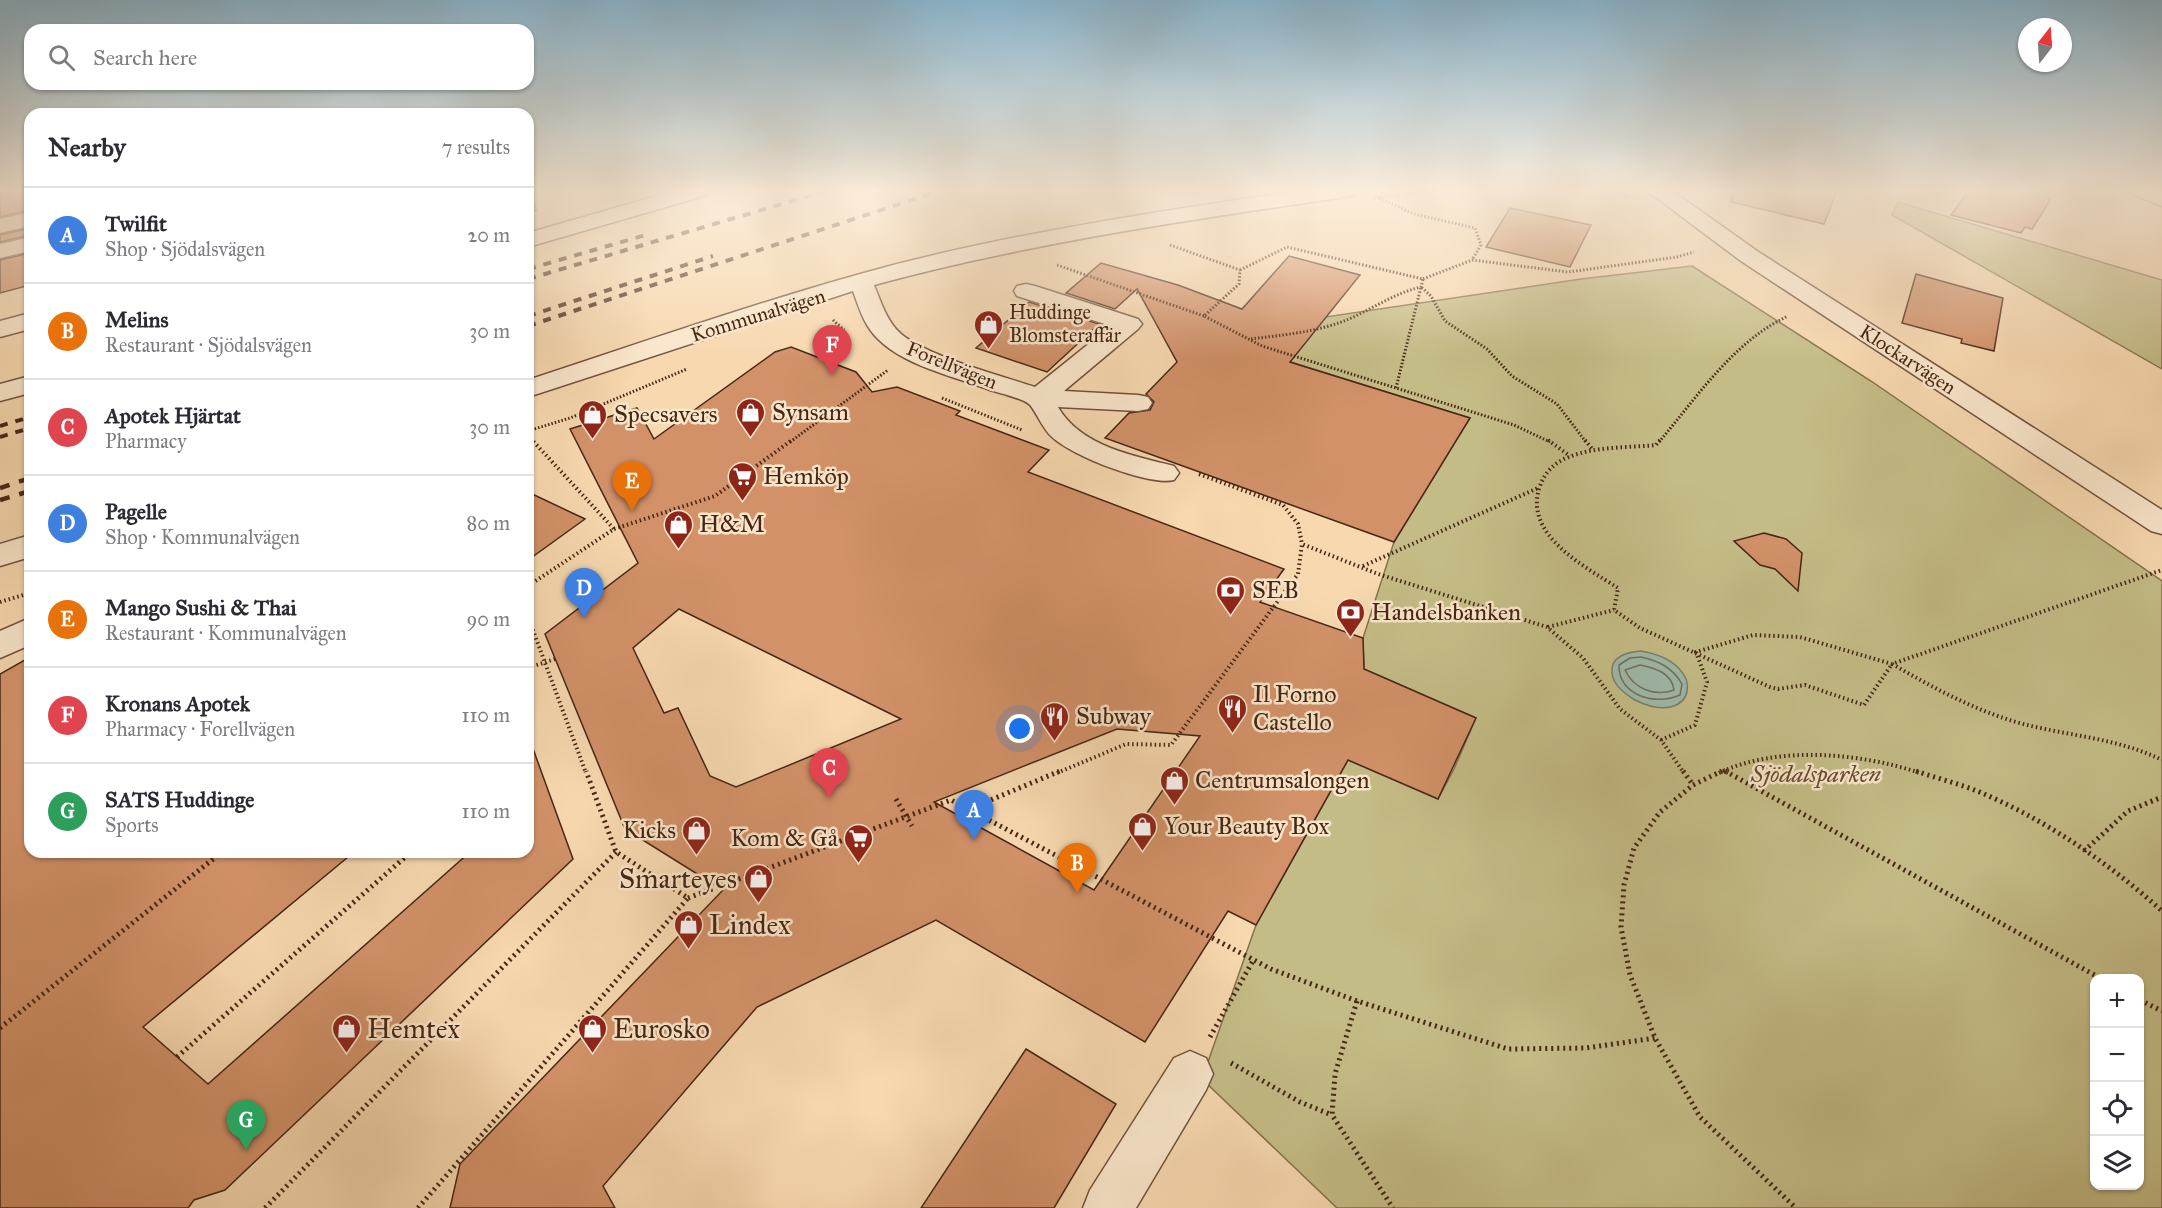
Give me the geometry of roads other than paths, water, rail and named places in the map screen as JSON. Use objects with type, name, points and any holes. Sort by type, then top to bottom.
[{"type":"street","points":[[0,251],[20,246]]},
{"type":"street","name":"Kommunalvägen","points":[[534,387],[861,283],[961,256],[1015,246]]},
{"type":"street","name":"Klockarvägen","points":[[1736,246],[2162,524]]},
{"type":"street","name":"Forellvägen","points":[[861,283],[879,324],[892,339],[916,354],[1040,398],[1138,403]]},
{"type":"street","points":[[1026,291],[1129,324],[1040,398],[1054,423],[1069,436],[1105,457],[1164,473]]},
{"type":"street","points":[[0,317],[24,311]]},
{"type":"street","points":[[0,329],[24,323]]},
{"type":"street","points":[[0,385],[24,378]]},
{"type":"street","points":[[0,393],[24,386]]},
{"type":"street","points":[[0,555],[24,548]]},
{"type":"street","points":[[0,646],[24,633]]},
{"type":"street","points":[[1108,1208],[1197,1061]]},
{"type":"water","points":[[1641,651],[1664,658],[1678,668],[1686,680],[1687,691],[1682,701],[1671,707],[1655,707],[1635,700],[1617,685],[1612,673],[1614,663],[1621,656]]},
{"type":"railway","points":[[534,267],[606,246]]},
{"type":"railway","points":[[534,277],[638,246]]},
{"type":"railway","points":[[534,324],[770,246]]},
{"type":"railway","points":[[534,314],[713,256]]},
{"type":"railway","points":[[0,426],[24,419]]},
{"type":"railway","points":[[0,437],[24,430]]},
{"type":"railway","points":[[0,488],[24,480]]},
{"type":"railway","points":[[0,500],[24,493]]},
{"type":"place","name":"Huddinge Blomsteraffär","points":[[988,350]]},
{"type":"place","name":"Kronans Apotek","points":[[832,375]]},
{"type":"place","name":"Synsam","points":[[751,438]]},
{"type":"place","name":"Specsavers","points":[[593,440]]},
{"type":"place","name":"Hemköp","points":[[742,502]]},
{"type":"place","name":"Mango Sushi & Thai","points":[[632,511]]},
{"type":"place","name":"H&M","points":[[678,550]]},
{"type":"place","name":"SEB","points":[[1231,616]]},
{"type":"place","name":"Pagelle","points":[[584,618]]},
{"type":"place","name":"Handelsbanken","points":[[1350,638]]},
{"type":"place","name":"Il Forno Castello","points":[[1232,734]]},
{"type":"place","name":"Subway","points":[[1055,742]]},
{"type":"place","name":"Apotek Hjärtat","points":[[829,798]]},
{"type":"place","name":"Centrumsalongen","points":[[1174,806]]},
{"type":"place","name":"Twilfit","points":[[974,840]]},
{"type":"place","name":"Your Beauty Box","points":[[1143,852]]},
{"type":"place","name":"Kicks","points":[[697,856]]},
{"type":"place","name":"Kom & Gå","points":[[859,864]]},
{"type":"place","name":"Melins","points":[[1077,893]]},
{"type":"place","name":"Smarteyes","points":[[758,904]]},
{"type":"place","name":"Lindex","points":[[688,950]]},
{"type":"place","name":"Hemtex","points":[[346,1054]]},
{"type":"place","name":"Eurosko","points":[[592,1054]]},
{"type":"place","name":"SATS Huddinge","points":[[246,1150]]},
{"type":"park label","name":"Sjödalsparken","points":[[1816,774]]}]
